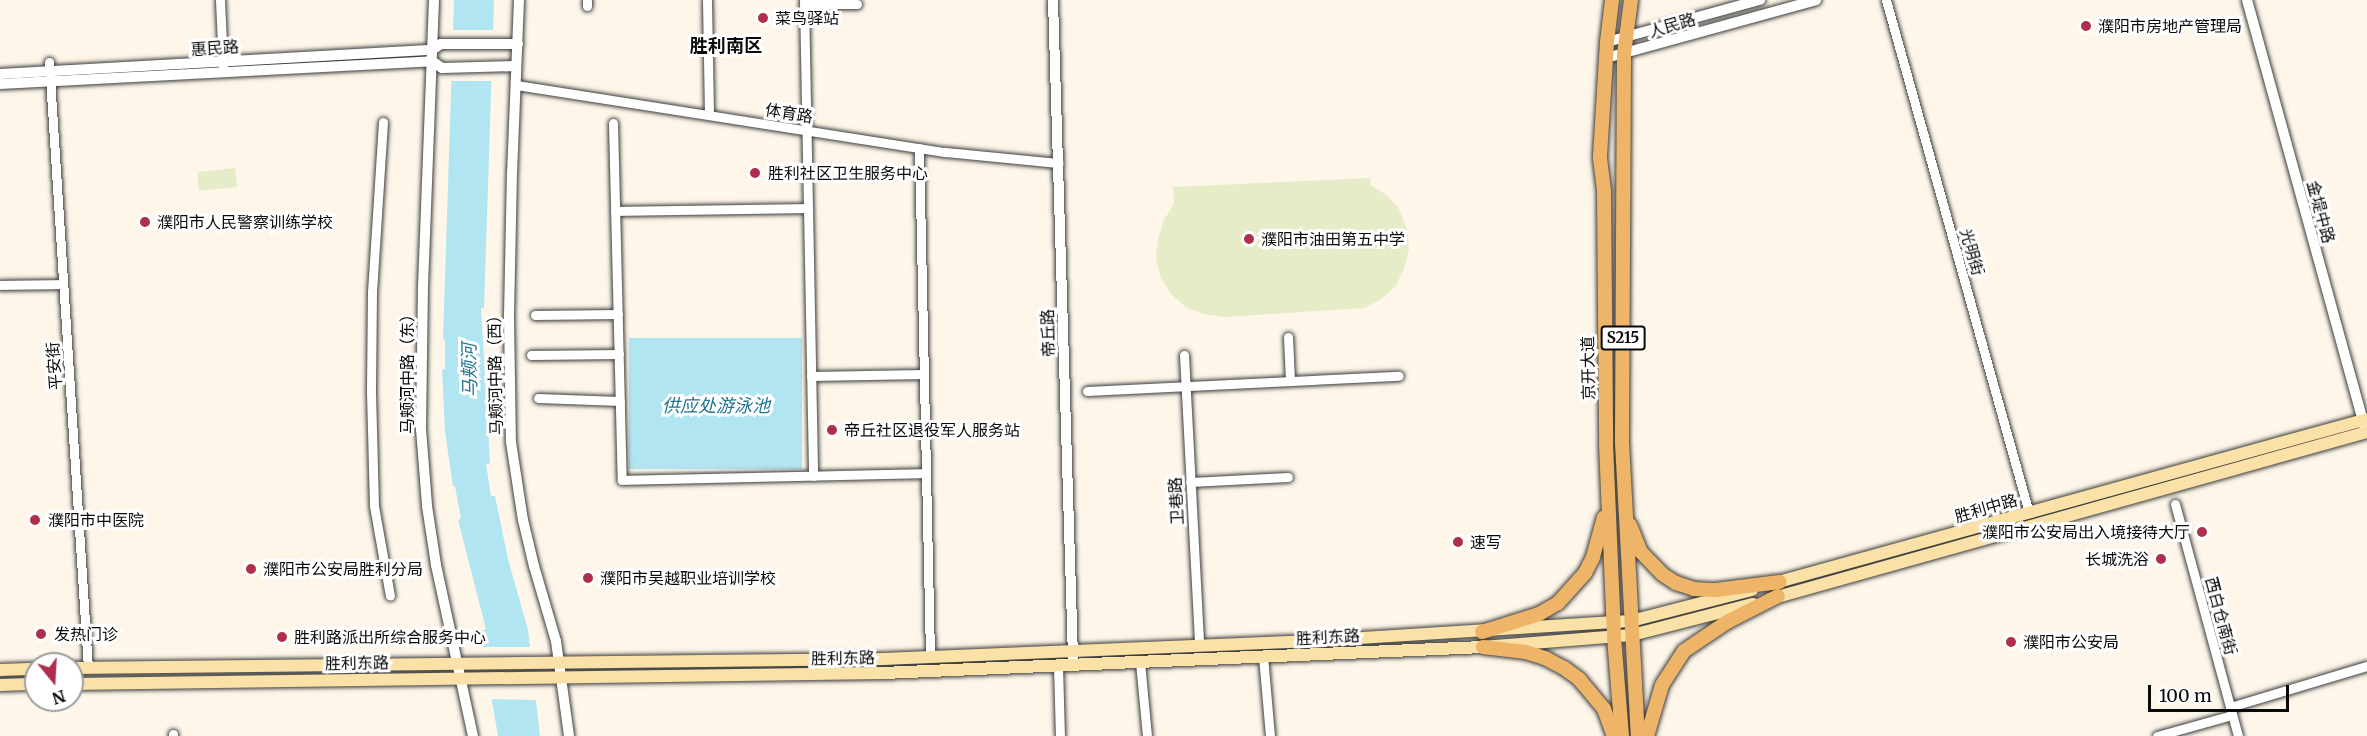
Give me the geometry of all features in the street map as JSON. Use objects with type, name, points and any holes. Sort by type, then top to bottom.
[{"type":"main road","name":"京开大道","points":[[1612,0],[1606,42],[1600,158],[1604,192],[1604,352],[1608,500],[1622,736]]},
{"type":"main road","name":"京开大道","points":[[1631,0],[1624,54],[1622,443],[1638,736]]},
{"type":"main road","name":"胜利中路","points":[[1779,589],[2029,513],[2366,427]]},
{"type":"main road","name":"胜利中路","points":[[1614,630],[1631,628],[1779,589],[2366,427]]},
{"type":"main road","points":[[1482,632],[1539,614],[1558,603],[1572,588],[1593,557],[1608,500]]},
{"type":"main road","points":[[1626,515],[1641,552],[1662,574],[1676,583],[1694,589],[1779,589]]},
{"type":"main road","points":[[1647,736],[1662,685],[1684,651],[1779,589]]},
{"type":"main road","name":"胜利东路","points":[[84,668],[555,664],[930,657],[1482,632],[1614,630]]},
{"type":"main road","name":"胜利东路","points":[[84,684],[874,674],[1483,646],[1614,630]]},
{"type":"main road","points":[[1483,646],[1535,655],[1564,668],[1579,679],[1604,709],[1614,736]]},
{"type":"main road","points":[[0,670],[24,669]]},
{"type":"main road","points":[[0,685],[24,684]]},
{"type":"street","points":[[220,0],[223,68]]},
{"type":"street","name":"马颊河中路（东）","points":[[434,0],[435,52],[423,285],[421,429],[426,496],[436,565],[473,736]]},
{"type":"street","name":"马颊河中路（西）","points":[[519,0],[514,44],[516,85],[509,318],[511,442],[526,532],[556,640],[555,664],[568,736]]},
{"type":"street","points":[[707,0],[709,115]]},
{"type":"street","name":"帝丘路","points":[[1053,0],[1073,665]]},
{"type":"street","name":"人民路","points":[[1606,42],[1760,0]]},
{"type":"street","name":"人民路","points":[[1606,58],[1816,0]]},
{"type":"street","name":"光明街","points":[[1886,0],[2029,513]]},
{"type":"street","name":"金堤中路","points":[[2247,0],[2366,427]]},
{"type":"street","points":[[813,476],[804,2],[857,4]]},
{"type":"street","name":"惠民路","points":[[0,74],[223,68],[514,44]]},
{"type":"street","points":[[435,52],[442,68],[514,66]]},
{"type":"street","name":"惠民路","points":[[0,84],[49,73]]},
{"type":"street","name":"平安街","points":[[49,73],[88,668]]},
{"type":"street","name":"体育路","points":[[516,85],[919,148],[1058,163]]},
{"type":"street","points":[[383,122],[372,292],[371,392],[374,506],[390,596]]},
{"type":"street","points":[[613,123],[622,480],[926,473]]},
{"type":"street","points":[[919,148],[930,657]]},
{"type":"street","points":[[615,211],[807,208]]},
{"type":"street","points":[[0,285],[63,284]]},
{"type":"street","points":[[535,315],[618,314]]},
{"type":"street","points":[[1288,337],[1290,381]]},
{"type":"street","points":[[531,355],[619,354]]},
{"type":"street","name":"卫巷路","points":[[1184,355],[1199,645]]},
{"type":"street","points":[[811,376],[924,374]]},
{"type":"street","points":[[1087,391],[1400,376]]},
{"type":"street","points":[[538,398],[620,401]]},
{"type":"street","points":[[1190,482],[1288,477]]},
{"type":"street","name":"西白仓南街","points":[[2175,504],[2238,736]]},
{"type":"street","points":[[1263,656],[1270,736]]},
{"type":"street","points":[[1140,662],[1147,736]]},
{"type":"street","points":[[1058,666],[1060,736]]},
{"type":"street","points":[[2157,736],[2367,666]]},
{"type":"green space","points":[[235,168],[237,187],[199,191],[197,172]]},
{"type":"green space","points":[[1370,178],[1371,186],[1386,194],[1399,209],[1407,229],[1409,249],[1404,269],[1395,287],[1380,300],[1364,308],[1224,317],[1203,314],[1186,307],[1171,294],[1161,278],[1156,259],[1158,239],[1164,220],[1174,204],[1173,187]]},
{"type":"water","name":"马颊河","points":[[454,0],[494,0],[484,308],[481,308],[490,463],[486,464],[491,496],[495,496],[508,559],[528,630],[540,736],[498,736],[480,631],[486,629],[458,520],[461,519],[455,486],[453,486],[445,432],[442,370],[445,369],[445,340],[443,339]]},
{"type":"water","name":"供应处游泳池","points":[[629,338],[802,338],[802,469],[629,469]]},
{"type":"pier","points":[[450,30],[496,30],[496,81],[450,81]]},
{"type":"pier","points":[[480,647],[532,647],[538,700],[489,699]]},
{"type":"place","name":"菜鸟驿站","points":[[763,18]]},
{"type":"place","name":"濮阳市房地产管理局","points":[[2086,26]]},
{"type":"place","name":"胜利社区卫生服务中心","points":[[755,173]]},
{"type":"place","name":"濮阳市人民警察训练学校","points":[[145,222]]},
{"type":"place","name":"濮阳市油田第五中学","points":[[1249,239]]},
{"type":"place","name":"帝丘社区退役军人服务站","points":[[832,430]]},
{"type":"place","name":"濮阳市中医院","points":[[35,520]]},
{"type":"place","name":"濮阳市公安局出入境接待大厅","points":[[2202,532]]},
{"type":"place","name":"速写","points":[[1458,542]]},
{"type":"place","name":"长城洗浴","points":[[2161,559]]},
{"type":"place","name":"濮阳市公安局胜利分局","points":[[251,569]]},
{"type":"place","name":"濮阳市吴越职业培训学校","points":[[588,578]]},
{"type":"place","name":"发热门诊","points":[[41,634]]},
{"type":"place","name":"胜利路派出所综合服务中心","points":[[282,637]]},
{"type":"place","name":"濮阳市公安局","points":[[2011,642]]},
{"type":"district","name":"胜利南区","points":[[726,46]]}]
